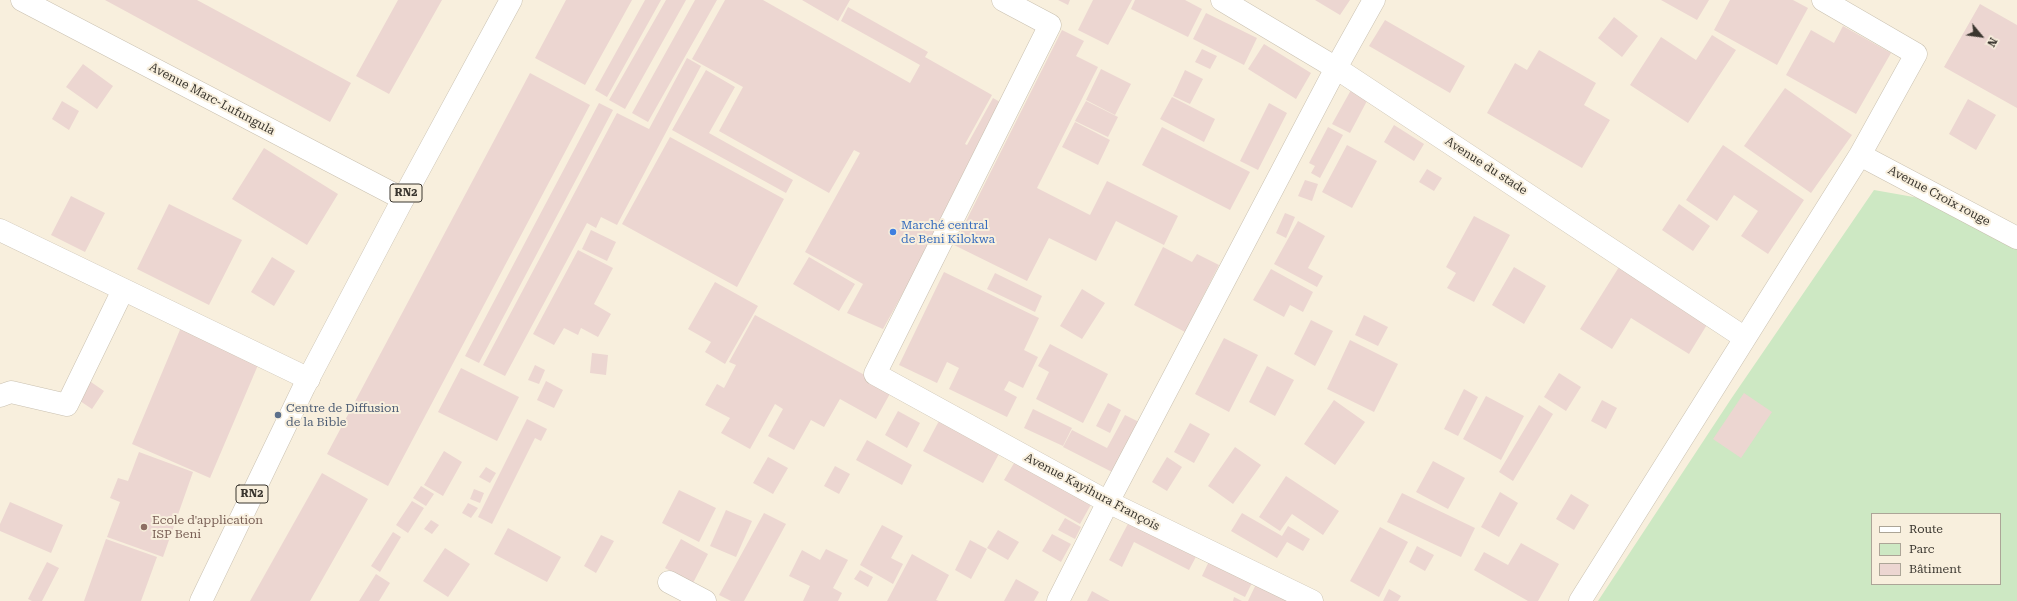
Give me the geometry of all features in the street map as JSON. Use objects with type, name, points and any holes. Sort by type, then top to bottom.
[{"type":"main road","name":"Avenue Marc-Lufungula","points":[[22,0],[403,199]]},
{"type":"main road","name":"RN2","points":[[201,601],[309,379],[403,199],[511,0]]},
{"type":"main road","name":"Avenue Kayihura François","points":[[1004,0],[1050,26],[875,374],[1108,502],[1312,601]]},
{"type":"main road","name":"Avenue du stade","points":[[1222,0],[1336,68],[1746,338]]},
{"type":"main road","points":[[1058,601],[1108,502],[1336,68],[1374,0]]},
{"type":"main road","points":[[1580,601],[1860,155],[1916,54],[1823,0]]},
{"type":"main road","name":"Avenue Croix rouge","points":[[1860,155],[2017,238]]},
{"type":"main road","points":[[0,230],[309,379]]},
{"type":"main road","points":[[0,396],[11,392],[67,405],[123,290]]},
{"type":"main road","points":[[669,582],[705,601]]},
{"type":"green space","points":[[1874,190],[1925,199],[2017,249],[2017,601],[1598,601],[1731,399]]},
{"type":"building","points":[[105,0],[197,0],[351,83],[330,122]]},
{"type":"building","points":[[398,0],[442,0],[389,94],[356,76]]},
{"type":"building","points":[[566,0],[632,0],[585,85],[535,58]]},
{"type":"building","points":[[645,0],[661,0],[607,97],[595,90]]},
{"type":"building","points":[[666,0],[686,0],[625,109],[609,100]]},
{"type":"building","points":[[695,0],[717,0],[648,122],[632,113]]},
{"type":"building","points":[[725,0],[763,0],[910,83],[920,65],[841,21],[848,7],[928,52],[925,57],[992,95],[965,144],[967,145],[993,98],[1007,106],[883,329],[847,313],[863,284],[805,252],[860,153],[854,150],[829,193],[719,131],[743,87],[692,59]]},
{"type":"building","points":[[802,0],[850,0],[838,21]]},
{"type":"building","points":[[1058,0],[1070,0],[1068,5]]},
{"type":"building","points":[[1093,0],[1132,0],[1108,45],[1078,30]]},
{"type":"building","points":[[1135,0],[1185,0],[1202,9],[1188,37],[1131,9]]},
{"type":"building","points":[[1315,0],[1350,0],[1340,15]]},
{"type":"building","points":[[1661,0],[1709,0],[1697,20]]},
{"type":"building","points":[[1730,0],[1793,0],[1808,8],[1777,65],[1714,30]]},
{"type":"building","points":[[1980,4],[2017,25],[2017,108],[1944,67]]},
{"type":"building","points":[[1206,13],[1257,38],[1244,65],[1193,39]]},
{"type":"building","points":[[1614,17],[1638,36],[1622,57],[1598,38]]},
{"type":"building","points":[[1385,20],[1465,66],[1450,93],[1369,46]]},
{"type":"building","points":[[1843,26],[1891,53],[1856,114],[1786,75],[1811,30],[1834,43]]},
{"type":"building","points":[[1062,30],[1084,41],[1076,56],[1098,67],[1037,188],[1090,215],[1107,181],[1178,216],[1164,245],[1116,221],[1096,261],[1049,238],[1027,281],[954,245]]},
{"type":"building","points":[[1712,35],[1736,50],[1688,123],[1630,85],[1661,37],[1696,60]]},
{"type":"building","points":[[1264,44],[1311,73],[1296,99],[1248,69]]},
{"type":"building","points":[[1202,49],[1217,56],[1210,69],[1195,62]]},
{"type":"building","points":[[1539,50],[1596,83],[1584,105],[1610,120],[1582,168],[1487,113],[1515,63],[1527,70]]},
{"type":"building","points":[[687,58],[701,66],[617,225],[601,217],[596,228],[587,223],[505,376],[483,365],[617,113],[649,129]]},
{"type":"building","points":[[83,64],[113,86],[97,109],[66,87]]},
{"type":"building","points":[[1101,69],[1131,84],[1115,115],[1086,100]]},
{"type":"building","points":[[706,70],[735,87],[709,133],[793,180],[786,193],[672,130]]},
{"type":"building","points":[[1185,70],[1203,79],[1190,104],[1173,96]]},
{"type":"building","points":[[530,73],[590,105],[388,486],[327,454]]},
{"type":"building","points":[[1785,88],[1852,135],[1811,193],[1744,146]]},
{"type":"building","points":[[1351,90],[1368,99],[1350,133],[1332,124]]},
{"type":"building","points":[[1172,97],[1215,119],[1204,142],[1160,119]]},
{"type":"building","points":[[1968,99],[1996,115],[1976,150],[1949,134]]},
{"type":"building","points":[[62,101],[79,111],[69,130],[52,119]]},
{"type":"building","points":[[1086,101],[1118,117],[1108,137],[1075,121]]},
{"type":"building","points":[[599,103],[613,110],[479,363],[465,356]]},
{"type":"building","points":[[1269,103],[1287,113],[1258,170],[1240,161]]},
{"type":"building","points":[[1075,122],[1110,140],[1098,165],[1062,147]]},
{"type":"building","points":[[1394,125],[1424,144],[1414,161],[1384,142]]},
{"type":"building","points":[[1162,127],[1250,172],[1230,210],[1142,165]]},
{"type":"building","points":[[1328,127],[1343,135],[1320,178],[1311,173],[1315,166],[1309,163]]},
{"type":"building","points":[[670,137],[784,199],[737,287],[622,224]]},
{"type":"building","points":[[1347,145],[1377,161],[1352,208],[1322,192]]},
{"type":"building","points":[[1723,145],[1804,200],[1768,254],[1741,236],[1758,211],[1734,195],[1717,221],[1686,200]]},
{"type":"building","points":[[264,148],[338,194],[307,245],[232,199]]},
{"type":"building","points":[[1427,169],[1442,178],[1434,191],[1419,182]]},
{"type":"building","points":[[1305,180],[1318,184],[1312,201],[1298,196]]},
{"type":"building","points":[[71,196],[105,213],[85,252],[51,235]]},
{"type":"building","points":[[169,204],[242,240],[209,305],[137,269]]},
{"type":"building","points":[[1679,204],[1710,226],[1693,251],[1662,230]]},
{"type":"building","points":[[1285,213],[1295,217],[1286,238],[1276,233]]},
{"type":"building","points":[[1474,216],[1510,235],[1474,302],[1447,288],[1456,273],[1446,267]]},
{"type":"building","points":[[1298,221],[1325,236],[1308,268],[1323,276],[1317,287],[1274,264]]},
{"type":"building","points":[[591,230],[616,242],[607,261],[582,249]]},
{"type":"building","points":[[1163,247],[1192,262],[1197,254],[1219,265],[1185,332],[1134,305]]},
{"type":"building","points":[[578,250],[613,268],[594,304],[611,314],[598,337],[581,328],[578,335],[564,328],[554,345],[533,334]]},
{"type":"building","points":[[272,257],[295,271],[274,306],[251,292]]},
{"type":"building","points":[[809,257],[855,284],[839,311],[793,284]]},
{"type":"building","points":[[1514,267],[1546,286],[1524,324],[1492,305]]},
{"type":"building","points":[[1619,267],[1708,323],[1689,354],[1631,318],[1612,349],[1580,329]]},
{"type":"building","points":[[1271,269],[1313,292],[1303,312],[1290,305],[1284,317],[1253,300]]},
{"type":"building","points":[[944,272],[1039,318],[1024,350],[1038,357],[1023,388],[1009,381],[1004,390],[1017,397],[1007,417],[949,389],[959,368],[947,362],[937,383],[899,365]]},
{"type":"building","points":[[995,273],[1042,296],[1035,312],[987,289]]},
{"type":"building","points":[[715,282],[758,306],[725,364],[705,352],[711,342],[688,329]]},
{"type":"building","points":[[1082,289],[1105,303],[1082,339],[1060,326]]},
{"type":"building","points":[[755,315],[892,390],[876,419],[840,399],[824,427],[811,420],[794,450],[768,436],[783,409],[775,404],[750,449],[721,433],[730,418],[705,405],[717,384],[724,388],[736,365],[729,362]]},
{"type":"building","points":[[1364,315],[1388,327],[1378,346],[1355,335]]},
{"type":"building","points":[[1311,320],[1333,331],[1315,366],[1294,354]]},
{"type":"building","points":[[182,325],[261,358],[210,478],[132,444]]},
{"type":"building","points":[[1224,338],[1258,355],[1229,412],[1195,394]]},
{"type":"building","points":[[1350,340],[1398,364],[1374,412],[1327,389]]},
{"type":"building","points":[[1050,344],[1108,374],[1083,423],[1036,399],[1049,372],[1038,366]]},
{"type":"building","points":[[592,353],[608,355],[606,375],[590,373]]},
{"type":"building","points":[[535,365],[545,370],[539,384],[528,380]]},
{"type":"building","points":[[1267,366],[1294,380],[1275,416],[1249,402]]},
{"type":"building","points":[[461,368],[519,397],[497,441],[438,412]]},
{"type":"building","points":[[75,371],[104,391],[92,409],[62,389]]},
{"type":"building","points":[[1559,373],[1581,387],[1566,411],[1544,397]]},
{"type":"building","points":[[546,381],[563,390],[554,408],[537,400]]},
{"type":"building","points":[[1464,389],[1478,397],[1458,436],[1444,429]]},
{"type":"building","points":[[1744,393],[1772,412],[1741,458],[1713,439]]},
{"type":"building","points":[[1486,396],[1524,416],[1501,460],[1463,439]]},
{"type":"building","points":[[1334,400],[1365,422],[1335,465],[1304,444]]},
{"type":"building","points":[[1602,400],[1617,408],[1606,429],[1591,421]]},
{"type":"building","points":[[1108,403],[1121,410],[1110,433],[1096,426]]},
{"type":"building","points":[[1539,405],[1553,414],[1513,481],[1499,472]]},
{"type":"building","points":[[1033,409],[1072,428],[1063,446],[1024,428]]},
{"type":"building","points":[[898,411],[920,423],[907,448],[885,435]]},
{"type":"building","points":[[1125,415],[1143,424],[1116,474],[1063,447],[1072,430],[1107,448]]},
{"type":"building","points":[[527,419],[547,429],[541,441],[535,438],[492,524],[478,517]]},
{"type":"building","points":[[940,419],[1000,452],[983,483],[923,451]]},
{"type":"building","points":[[1190,423],[1210,434],[1194,463],[1174,452]]},
{"type":"building","points":[[867,440],[912,465],[902,485],[856,460]]},
{"type":"building","points":[[1235,447],[1261,465],[1233,504],[1208,486]]},
{"type":"building","points":[[444,451],[462,462],[443,496],[424,485]]},
{"type":"building","points":[[139,452],[193,472],[163,557],[107,537],[120,502],[110,498],[118,478],[128,481]]},
{"type":"building","points":[[768,457],[788,468],[773,494],[753,483]]},
{"type":"building","points":[[1167,457],[1182,467],[1167,491],[1152,482]]},
{"type":"building","points":[[1017,458],[1093,501],[1080,524],[1004,480]]},
{"type":"building","points":[[1433,461],[1465,478],[1448,509],[1416,492]]},
{"type":"building","points":[[835,466],[850,474],[839,494],[824,486]]},
{"type":"building","points":[[486,467],[496,473],[490,483],[479,477]]},
{"type":"building","points":[[322,473],[368,499],[310,601],[250,601]]},
{"type":"building","points":[[1286,476],[1339,511],[1323,535],[1292,514],[1280,531],[1259,517]]},
{"type":"building","points":[[421,486],[434,494],[426,506],[413,498]]},
{"type":"building","points":[[474,489],[484,493],[480,503],[470,499]]},
{"type":"building","points":[[679,490],[716,508],[699,542],[662,523]]},
{"type":"building","points":[[1500,492],[1518,503],[1499,537],[1481,527]]},
{"type":"building","points":[[1402,493],[1475,528],[1461,557],[1387,522]]},
{"type":"building","points":[[1571,494],[1589,505],[1574,530],[1556,519]]},
{"type":"building","points":[[412,501],[424,508],[408,533],[396,525]]},
{"type":"building","points":[[10,502],[63,525],[51,553],[0,531],[0,524]]},
{"type":"building","points":[[468,503],[478,508],[471,518],[462,513]]},
{"type":"building","points":[[726,510],[752,521],[736,557],[710,546]]},
{"type":"building","points":[[764,513],[786,524],[744,601],[731,601],[719,595]]},
{"type":"building","points":[[1242,513],[1282,536],[1288,526],[1310,539],[1303,551],[1287,542],[1277,558],[1231,531]]},
{"type":"building","points":[[1132,516],[1199,551],[1189,570],[1134,542],[1122,567],[1109,560]]},
{"type":"building","points":[[1065,518],[1081,527],[1075,539],[1058,530]]},
{"type":"building","points":[[431,520],[439,525],[432,534],[424,529]]},
{"type":"building","points":[[882,525],[903,536],[891,558],[903,564],[893,584],[860,565]]},
{"type":"building","points":[[1380,527],[1408,542],[1379,597],[1350,581]]},
{"type":"building","points":[[508,528],[561,557],[547,582],[494,554]]},
{"type":"building","points":[[998,530],[1019,542],[1008,560],[987,548]]},
{"type":"building","points":[[393,532],[401,537],[380,572],[371,566]]},
{"type":"building","points":[[1052,534],[1071,544],[1061,562],[1042,551]]},
{"type":"building","points":[[601,535],[614,541],[596,573],[584,566]]},
{"type":"building","points":[[106,539],[157,557],[141,601],[84,601]]},
{"type":"building","points":[[681,539],[708,554],[693,583],[665,568]]},
{"type":"building","points":[[970,540],[987,549],[971,579],[955,570]]},
{"type":"building","points":[[1521,543],[1559,564],[1538,601],[1528,601],[1474,570],[1484,552],[1508,565]]},
{"type":"building","points":[[1417,546],[1434,555],[1425,571],[1409,562]]},
{"type":"building","points":[[445,548],[470,564],[448,597],[423,581]]},
{"type":"building","points":[[826,549],[848,560],[833,588],[842,593],[838,601],[803,601],[810,586],[789,576],[802,550],[820,560]]},
{"type":"building","points":[[912,554],[949,575],[936,600],[939,601],[887,601]]},
{"type":"building","points":[[1211,557],[1254,579],[1245,597],[1202,576]]},
{"type":"building","points":[[47,562],[59,568],[42,601],[32,601],[28,599]]},
{"type":"building","points":[[860,570],[873,577],[868,587],[854,579]]},
{"type":"building","points":[[376,574],[390,583],[379,601],[359,601]]},
{"type":"building","points":[[1016,579],[1039,592],[1034,601],[1004,601]]},
{"type":"building","points":[[1258,580],[1300,601],[1248,601]]},
{"type":"building","points":[[1389,589],[1401,596],[1398,601],[1383,601]]},
{"type":"building","points":[[1092,591],[1110,601],[1087,601]]},
{"type":"building","points":[[1234,597],[1242,601],[1233,601]]},
{"type":"place","name":"Marché central de Beni Kilokwa","points":[[893,232]]},
{"type":"place","name":"Centre de Diffusion de la Bible","points":[[278,415]]},
{"type":"place","name":"Ecole d'application ISP Beni","points":[[144,527]]}]
